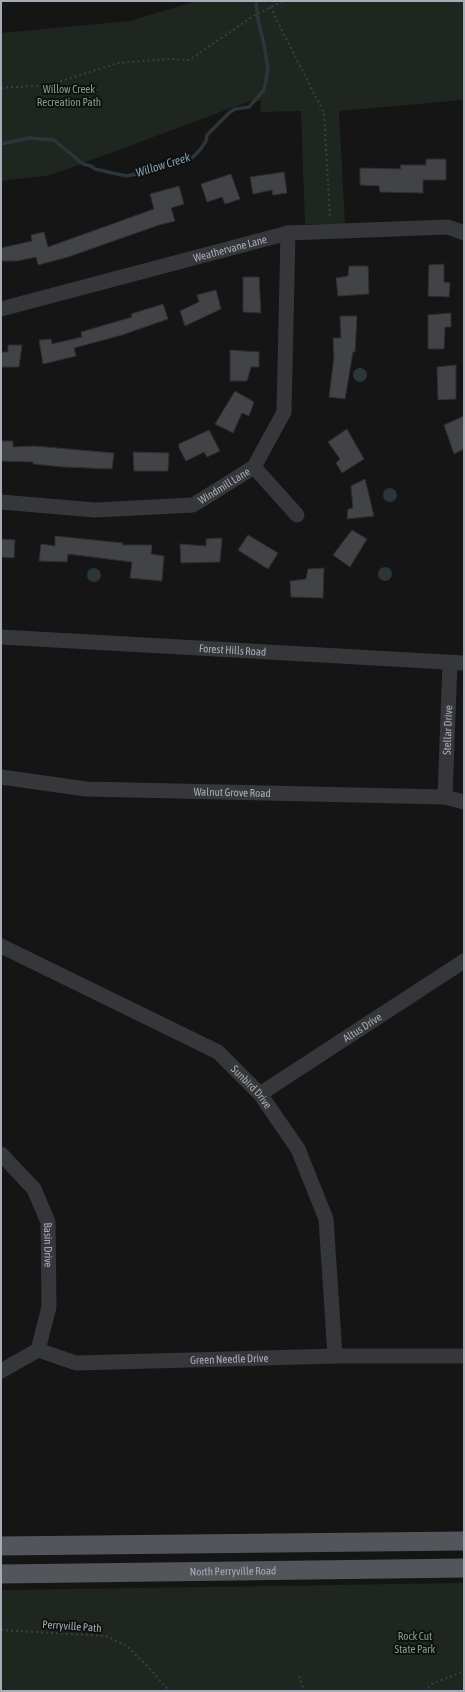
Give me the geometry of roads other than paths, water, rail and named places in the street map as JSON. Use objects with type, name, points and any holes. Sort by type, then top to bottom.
[{"type":"main road","points":[[1,1546],[464,1541]]},
{"type":"main road","name":"North Perryville Road","points":[[1,1574],[464,1568]]},
{"type":"street","name":"Weathervane Lane","points":[[1,309],[288,233],[448,227],[464,233]]},
{"type":"street","name":"Windmill Lane","points":[[1,502],[95,510],[193,505],[254,467],[284,412],[288,233]]},
{"type":"street","points":[[254,467],[297,515]]},
{"type":"street","name":"Forest Hills Road","points":[[1,637],[457,663]]},
{"type":"street","name":"Stellar Drive","points":[[445,797],[457,663]]},
{"type":"street","name":"Walnut Grove Road","points":[[1,777],[86,789],[445,797],[464,802]]},
{"type":"street","name":"Sunbird Drive","points":[[1,946],[218,1052],[260,1094],[298,1149],[326,1219],[336,1356]]},
{"type":"street","name":"Altus Drive","points":[[260,1094],[464,961]]},
{"type":"street","name":"Basin Drive","points":[[1,1154],[34,1189],[48,1222],[49,1306],[38,1350]]},
{"type":"street","points":[[1,1371],[38,1350]]},
{"type":"street","name":"Green Needle Drive","points":[[38,1350],[76,1363],[336,1356],[464,1356]]},
{"type":"waterway","name":"Willow Creek","points":[[1,144],[29,138],[54,140],[83,164],[91,166],[95,169],[126,176],[151,171],[192,158],[206,141],[207,135],[229,113],[235,109],[249,107],[264,90],[268,69],[258,20],[256,1]]},
{"type":"park label","name":"Willow Creek Recreation Path","points":[[69,95]]},
{"type":"park label","name":"Rock Cut State Park","points":[[415,1642]]}]
